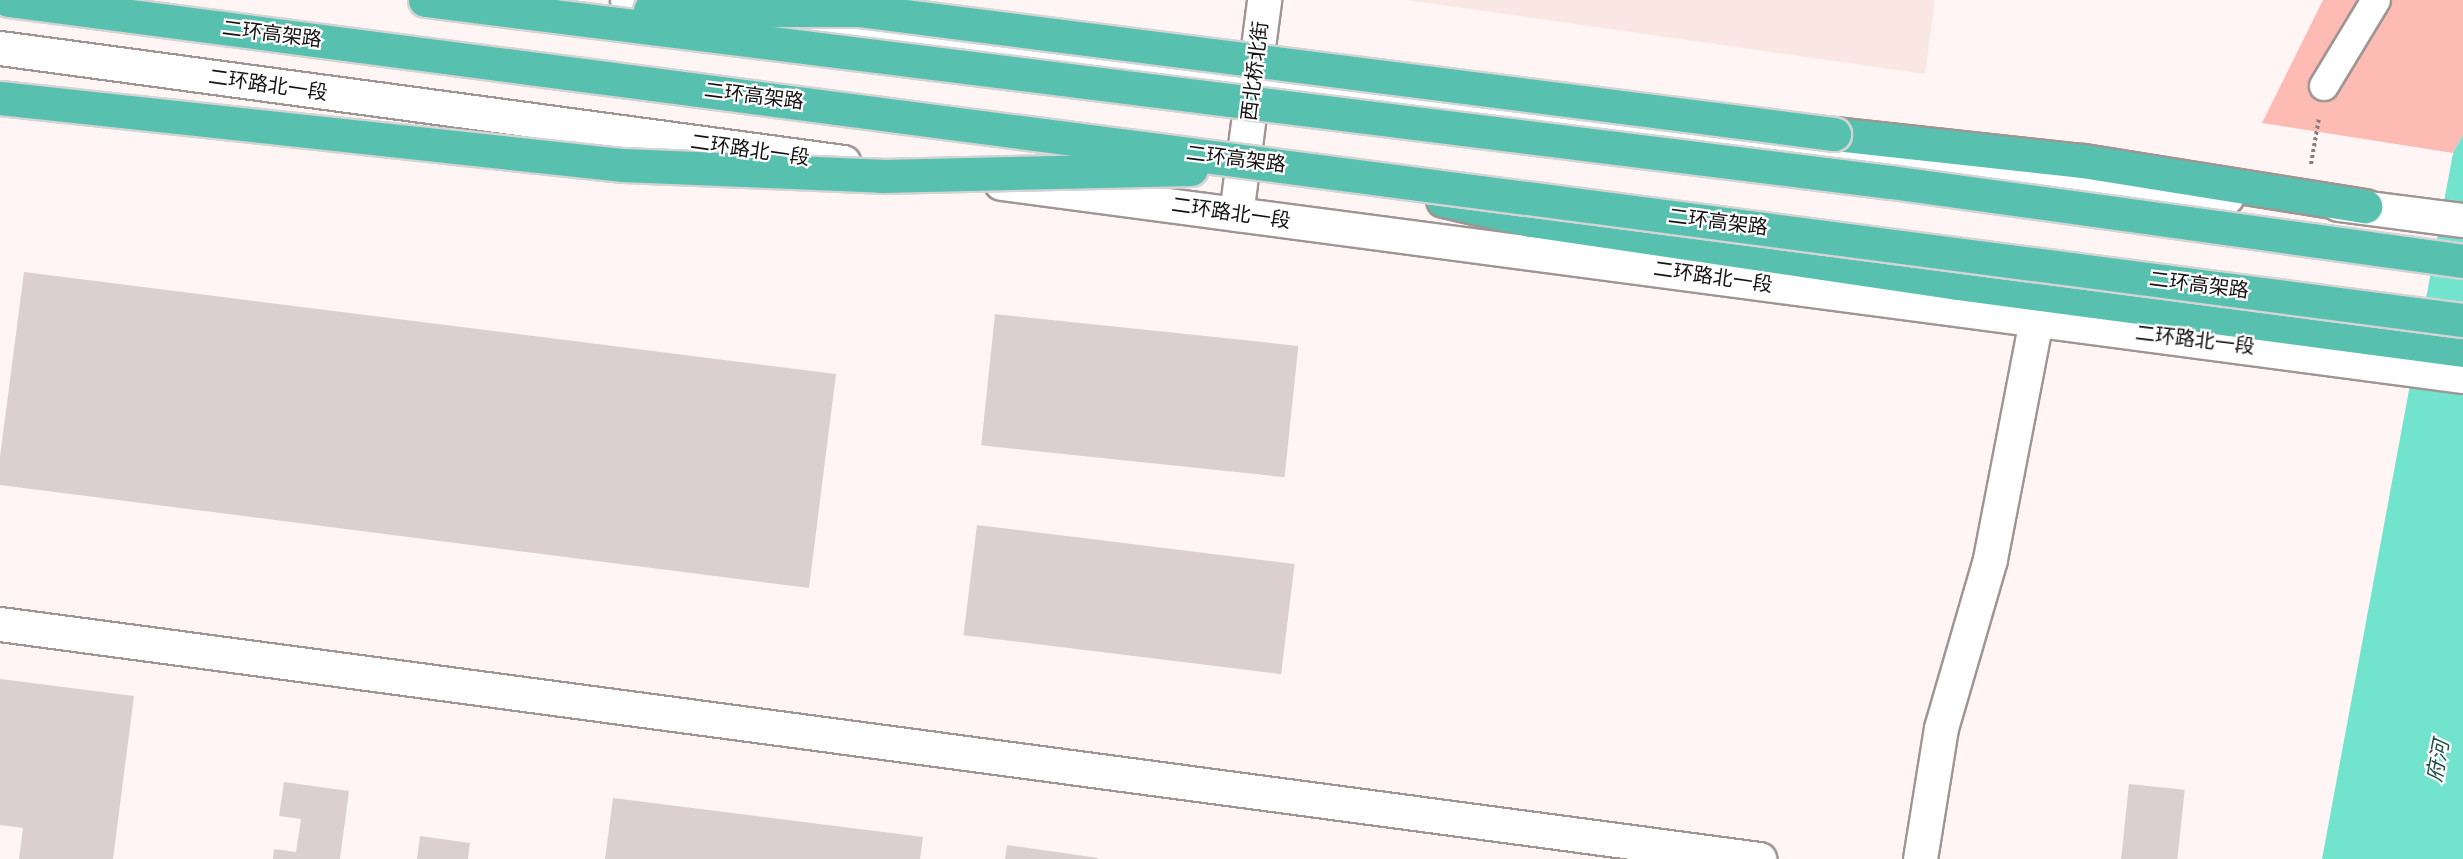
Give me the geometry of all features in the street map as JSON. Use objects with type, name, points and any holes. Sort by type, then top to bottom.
[{"type":"highway","name":"二环高架路","points":[[8,0],[2463,320]]},
{"type":"highway","points":[[431,0],[1891,182],[2463,261]]},
{"type":"highway","points":[[509,10],[858,10],[1834,134],[2083,161],[2365,206]]},
{"type":"highway","points":[[0,98],[623,165],[881,176],[1300,167],[1531,220],[1957,283],[2463,350]]},
{"type":"main road","points":[[627,0],[2078,186],[2365,206],[2463,220]]},
{"type":"main road","name":"西北桥北街","points":[[1236,214],[1264,0]]},
{"type":"main road","name":"二环路北一段","points":[[0,48],[2463,376]]},
{"type":"main road","points":[[1920,859],[1941,728],[1990,559],[2036,319]]},
{"type":"main road","points":[[0,624],[1759,859]]},
{"type":"street","points":[[2324,86],[2376,0]]},
{"type":"path","points":[[2305,197],[2324,86]]},
{"type":"shaded area","points":[[1406,0],[1935,0],[1925,74]]},
{"type":"shaded area","points":[[2323,0],[2463,0],[2463,135],[2453,153],[2262,123]]},
{"type":"water","name":"府河","points":[[2463,135],[2463,859],[2322,859],[2453,153]]},
{"type":"building","points":[[24,272],[836,374],[809,588],[0,485],[0,457]]},
{"type":"building","points":[[995,314],[1298,346],[1285,477],[981,445]]},
{"type":"building","points":[[977,525],[1295,564],[1281,674],[963,635]]},
{"type":"building","points":[[0,679],[134,696],[113,859],[19,859],[23,828],[0,825]]},
{"type":"building","points":[[284,782],[349,791],[340,859],[273,859],[274,849],[296,852],[301,819],[279,816]]},
{"type":"building","points":[[2129,784],[2185,790],[2177,859],[2121,859]]},
{"type":"building","points":[[613,798],[923,837],[920,859],[605,859]]},
{"type":"building","points":[[420,836],[470,843],[468,859],[417,859]]},
{"type":"building","points":[[1007,845],[1098,858],[1098,859],[1005,859]]}]
